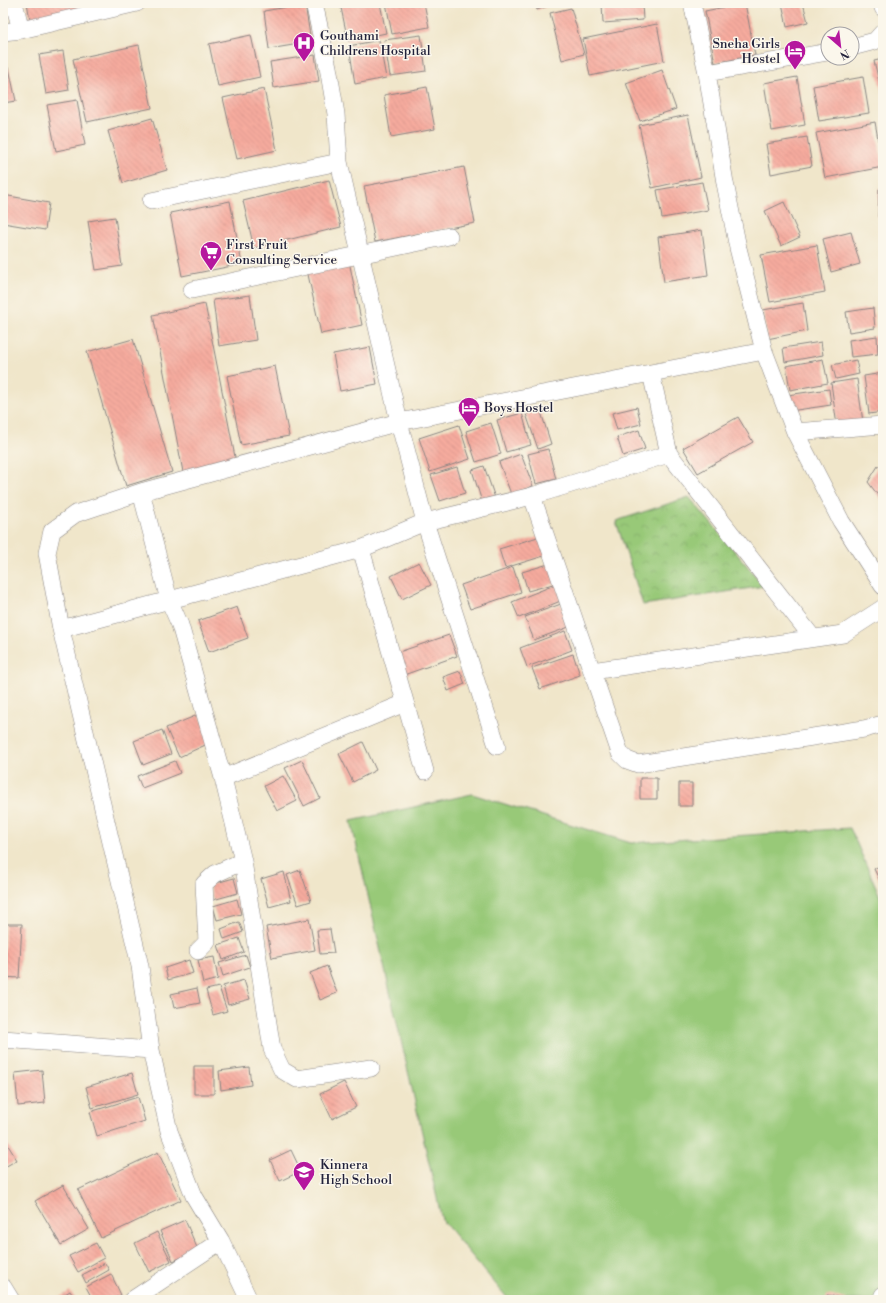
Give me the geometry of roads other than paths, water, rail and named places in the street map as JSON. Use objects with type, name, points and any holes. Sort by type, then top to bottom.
[{"type":"street","points":[[14,3],[20,30]]},
{"type":"street","points":[[3,32],[20,30],[137,3]]},
{"type":"street","points":[[314,3],[328,67],[336,114],[340,162],[399,422],[425,522],[497,746]]},
{"type":"street","points":[[692,3],[707,74],[725,183],[738,248],[764,351],[795,432],[841,521],[883,586]]},
{"type":"street","points":[[882,3],[883,8]]},
{"type":"street","points":[[860,45],[875,41],[883,32]]},
{"type":"street","points":[[707,74],[820,53]]},
{"type":"street","points":[[151,201],[340,162]]},
{"type":"street","points":[[192,290],[449,236]]},
{"type":"street","points":[[249,1300],[221,1241],[194,1196],[169,1131],[151,1050],[140,966],[61,629],[47,553],[52,532],[75,514],[141,492],[399,422],[764,351]]},
{"type":"street","points":[[651,373],[669,454],[813,638]]},
{"type":"street","points":[[795,432],[883,425]]},
{"type":"street","points":[[61,629],[361,549],[425,522],[532,496],[669,454]]},
{"type":"street","points":[[141,492],[170,600],[180,625],[223,778],[243,862],[272,1049],[282,1070],[297,1079],[371,1068]]},
{"type":"street","points":[[532,496],[620,753],[627,760],[638,764],[864,729],[883,724]]},
{"type":"street","points":[[361,549],[425,771]]},
{"type":"street","points":[[592,671],[843,634],[883,608]]},
{"type":"street","points":[[223,778],[405,703]]},
{"type":"street","points":[[198,951],[207,942],[204,884],[215,874],[243,862]]},
{"type":"street","points":[[3,1039],[151,1050]]},
{"type":"street","points":[[132,1300],[221,1241]]},
{"type":"street","points":[[3,1287],[11,1300]]},
{"type":"street","points":[[881,1300],[883,1295]]},
{"type":"place","name":"Gouthami Childrens Hospital","points":[[304,62]]},
{"type":"place","name":"Sneha Girls Hostel","points":[[795,70]]},
{"type":"place","name":"First Fruit Consulting Service","points":[[211,272]]},
{"type":"place","name":"Boys Hostel","points":[[469,428]]},
{"type":"place","name":"Kinnera High School","points":[[304,1192]]}]
